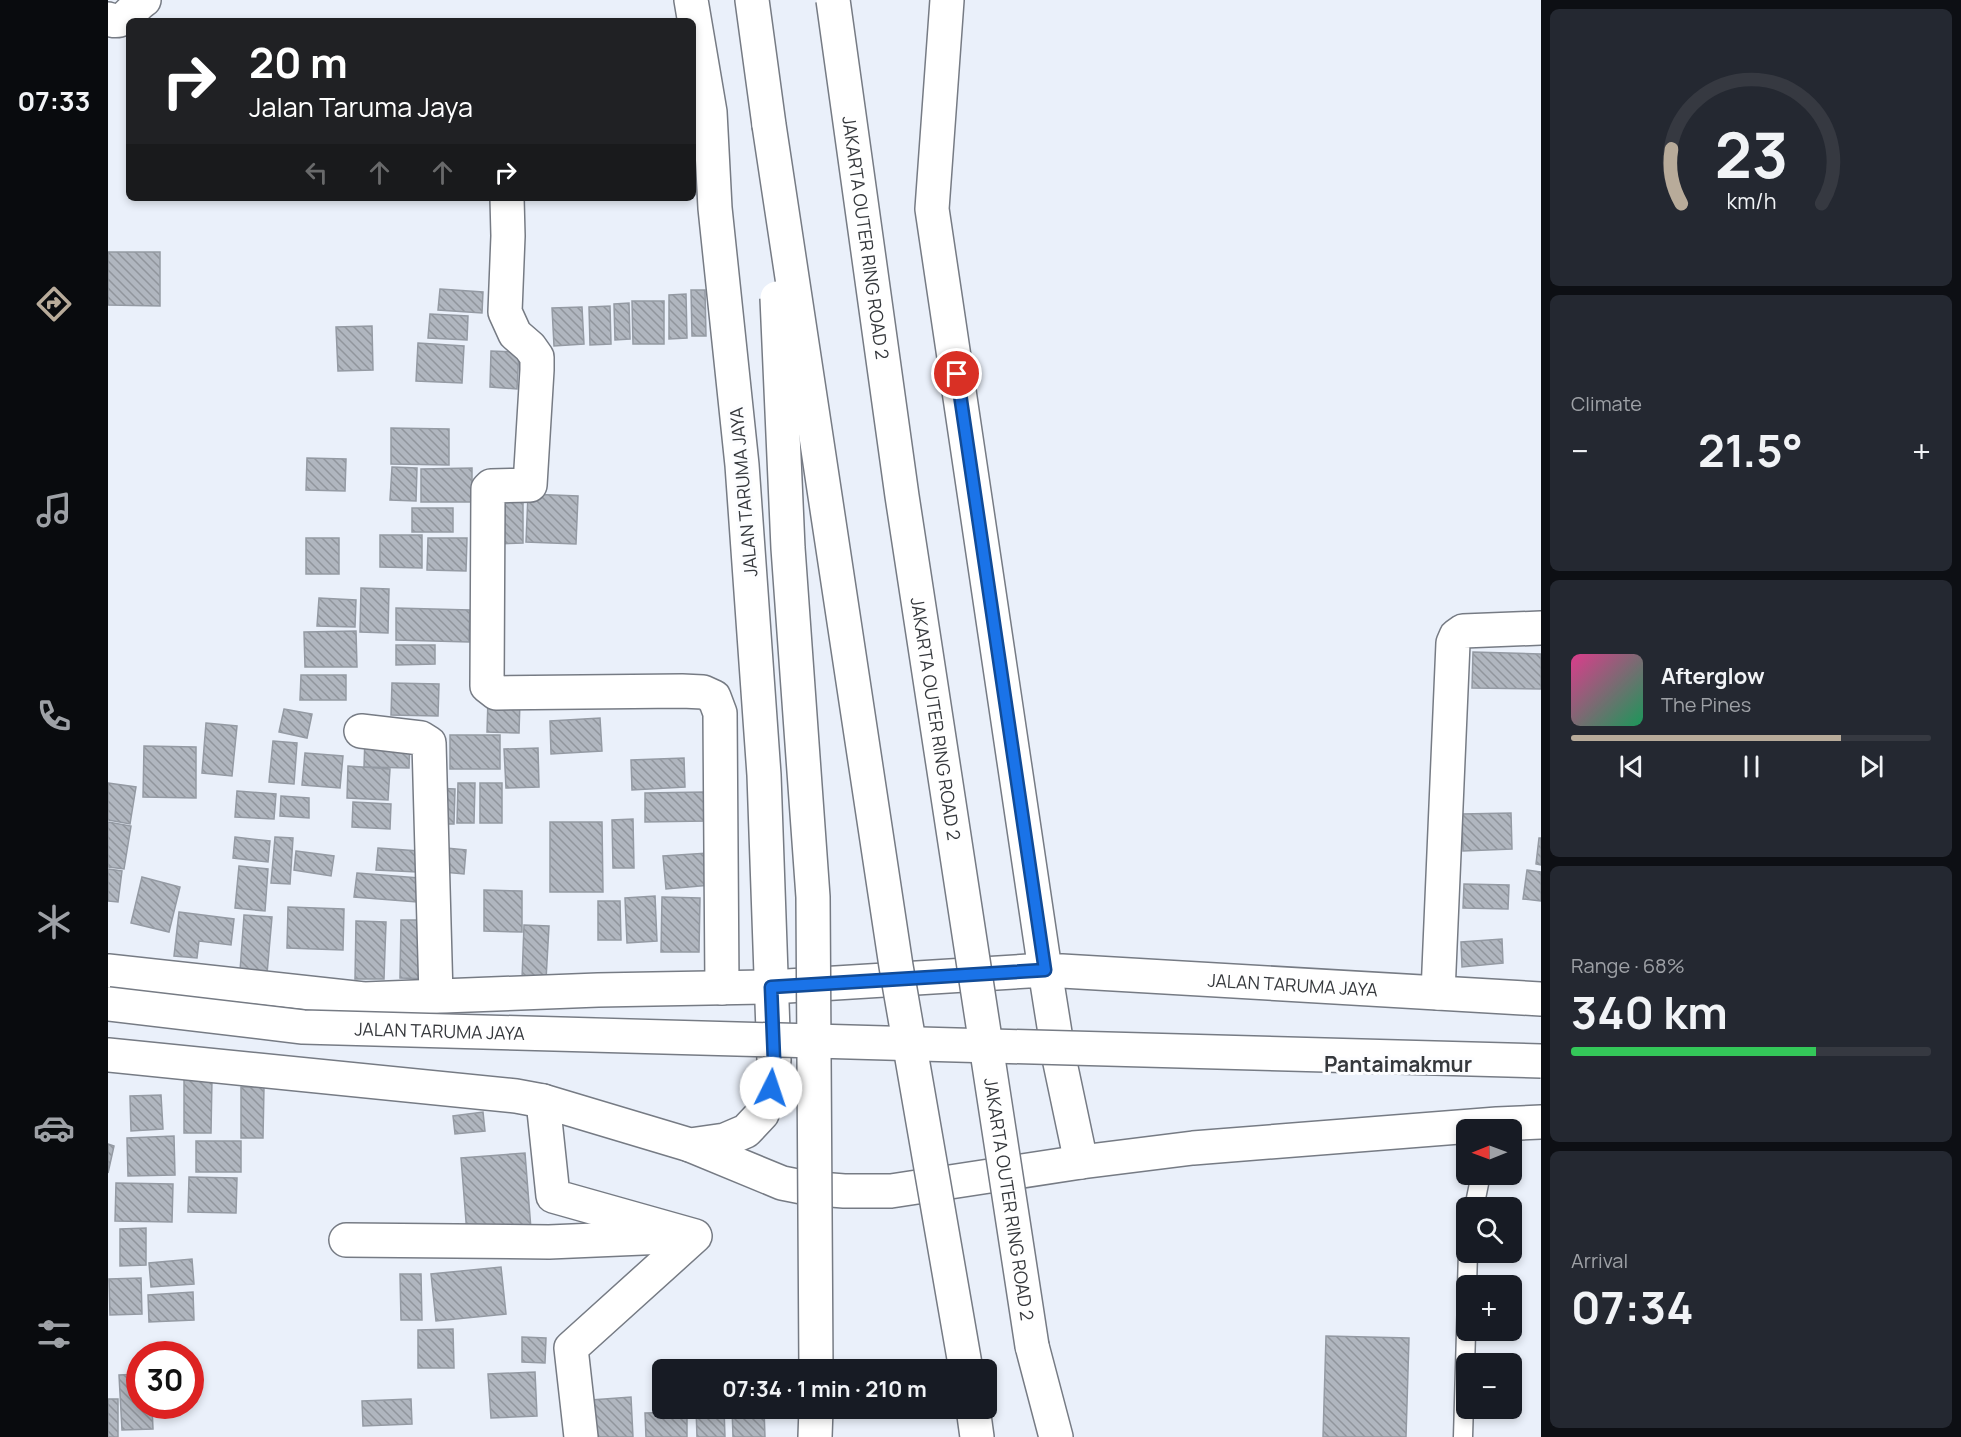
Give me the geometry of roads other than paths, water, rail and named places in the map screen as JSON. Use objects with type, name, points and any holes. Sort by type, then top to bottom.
[{"type":"main road","points":[[108,19],[115,22],[123,20],[144,0]]},
{"type":"main road","name":"JALAN TARUMA JAYA","points":[[691,0],[693,18]]},
{"type":"main road","points":[[752,0],[896,966],[964,1359]]},
{"type":"main road","name":"JAKARTA OUTER RING ROAD 2","points":[[833,0],[902,496],[1032,1346],[1048,1437]]},
{"type":"main road","points":[[947,0],[932,209],[1045,970],[1059,1058],[1081,1162]]},
{"type":"main road","name":"JALAN TARUMA JAYA","points":[[690,1145],[725,1140],[746,1131],[762,1114],[771,1088],[774,1060],[764,764],[742,465],[696,51]]},
{"type":"main road","points":[[769,125],[788,548],[813,897],[816,1359]]},
{"type":"main road","points":[[507,201],[505,312],[515,334],[530,347],[537,357],[537,370],[530,485],[491,486],[488,489],[487,686],[496,693],[682,691],[703,692],[714,697],[720,713],[722,988]]},
{"type":"main road","points":[[1438,993],[1453,643],[1456,636],[1463,631],[1541,628]]},
{"type":"main road","points":[[361,731],[421,738],[429,744],[436,996]]},
{"type":"main road","name":"JALAN TARUMA JAYA","points":[[108,971],[364,999],[598,990],[771,987],[1045,970],[1541,999]]},
{"type":"main road","name":"JALAN TARUMA JAYA","points":[[108,1004],[303,1027],[1541,1061]]},
{"type":"main road","name":"JALAN TARUMA JAYA","points":[[108,1056],[516,1096],[543,1101],[690,1145],[782,1183],[844,1191],[891,1191],[989,1178],[1081,1162],[1193,1148],[1456,1130]]},
{"type":"main road","points":[[543,1101],[553,1196],[695,1236]]},
{"type":"main road","name":"JALAN TARUMA JAYA","points":[[1522,1124],[1541,1122]]},
{"type":"main road","points":[[346,1240],[549,1242],[695,1236]]},
{"type":"main road","points":[[580,1437],[571,1348],[695,1236]]},
{"type":"main road","points":[[1032,1346],[1056,1437]]},
{"type":"main road","points":[[815,1437],[816,1419]]},
{"type":"main road","points":[[974,1419],[977,1437]]},
{"type":"lane","points":[[1463,1437],[1466,1341]]},
{"type":"district","name":"Pantaimakmur","points":[[1398,1064]]}]
